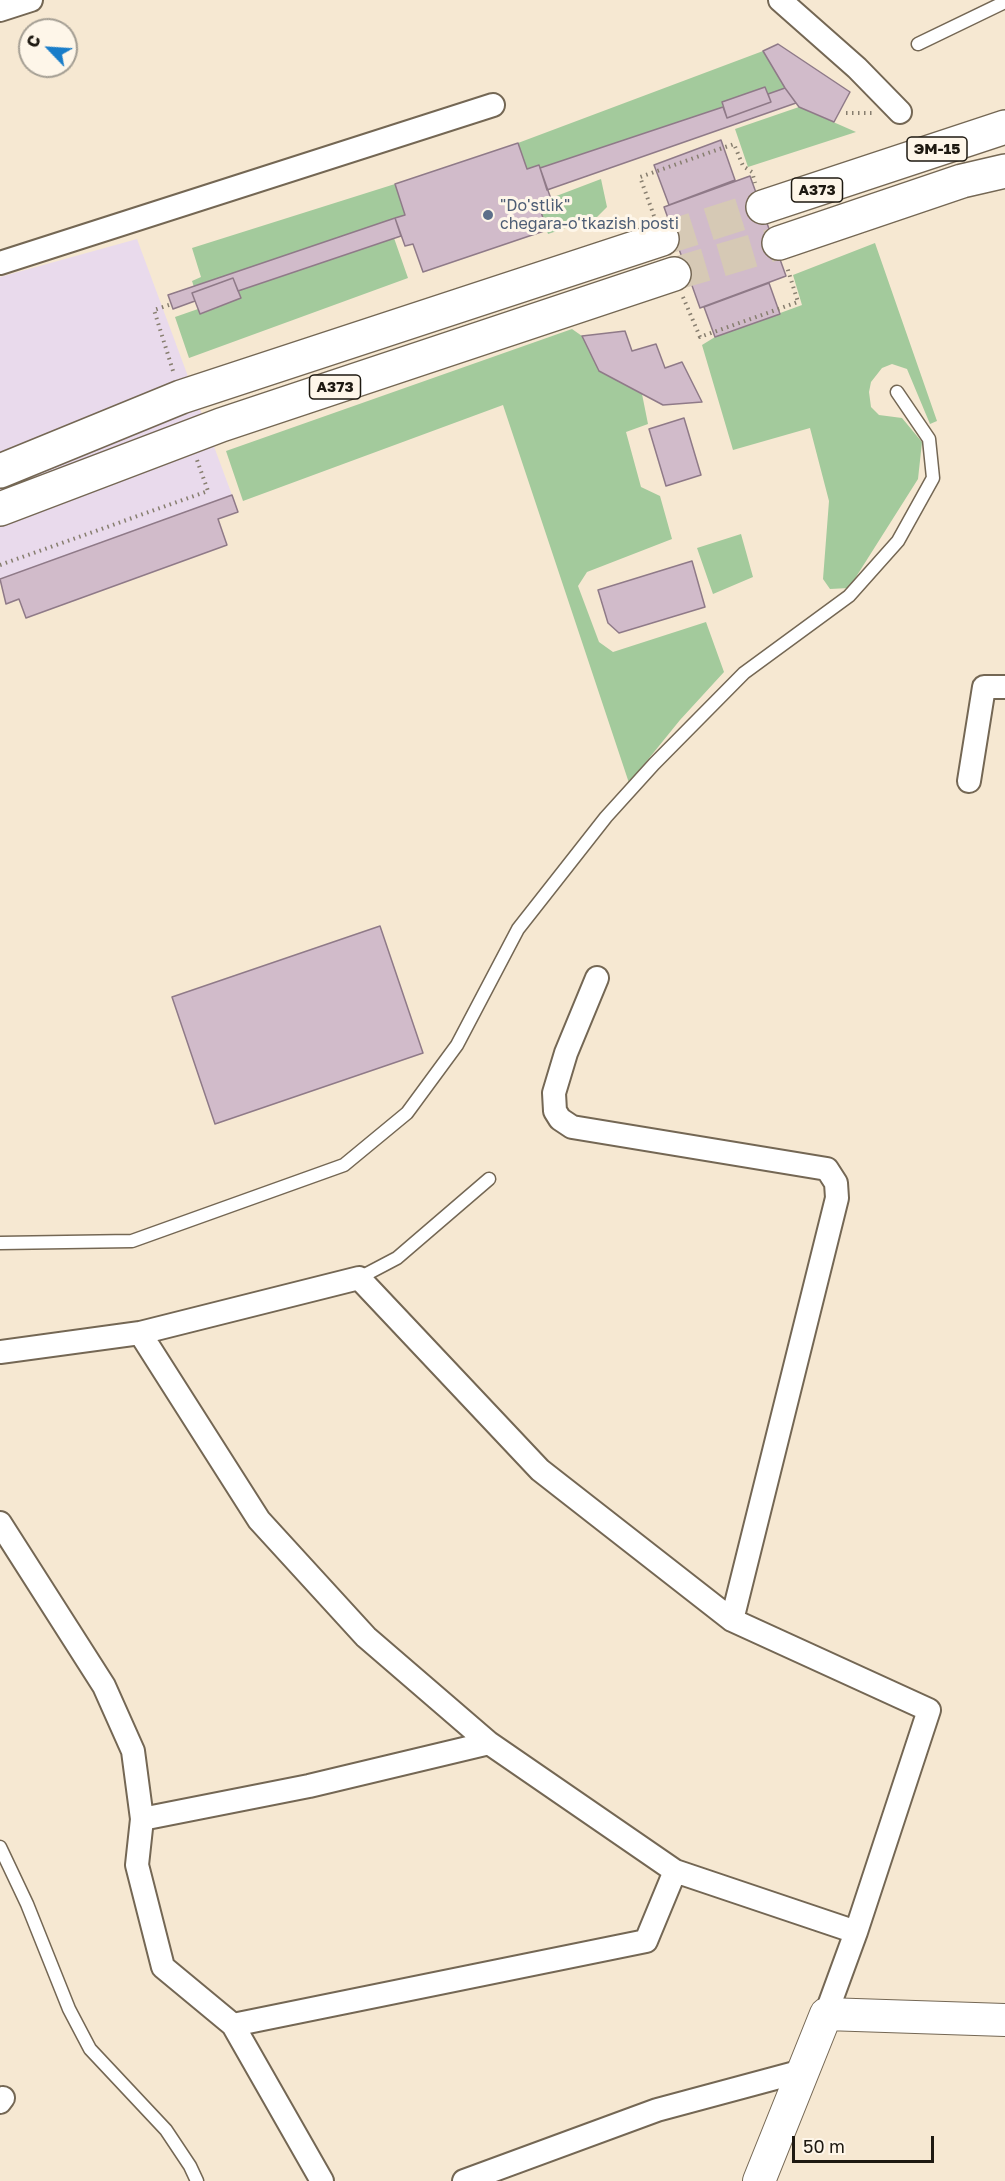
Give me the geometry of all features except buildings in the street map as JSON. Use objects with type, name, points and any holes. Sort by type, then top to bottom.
[{"type":"highway","name":"ЭМ-15","points":[[870,173],[1005,127]]},
{"type":"highway","name":"ЭМ-15","points":[[882,208],[962,181],[1005,171]]},
{"type":"highway","name":"A373","points":[[763,207],[870,173]]},
{"type":"highway","name":"A373","points":[[779,243],[882,208]]},
{"type":"highway","name":"A373","points":[[0,471],[181,397],[662,239]]},
{"type":"highway","name":"A373","points":[[0,509],[189,437],[674,274]]},
{"type":"street","points":[[0,10],[31,0]]},
{"type":"street","points":[[780,0],[857,68],[900,112]]},
{"type":"street","points":[[0,263],[493,105]]},
{"type":"street","points":[[969,781],[984,687],[1005,687]]},
{"type":"street","points":[[597,978],[566,1053],[554,1093],[555,1111],[560,1119],[572,1127],[827,1169],[836,1183],[837,1198],[732,1620]]},
{"type":"street","points":[[0,1352],[140,1333],[359,1278],[540,1470],[732,1620],[929,1710],[856,1932],[826,2014],[759,2181]]},
{"type":"street","points":[[140,1333],[259,1520],[366,1637],[489,1743],[675,1871],[856,1932]]},
{"type":"street","points":[[0,1523],[104,1686],[133,1751],[142,1819],[136,1865],[163,1967],[233,2025],[322,2181]]},
{"type":"street","points":[[142,1819],[309,1786],[489,1743]]},
{"type":"street","points":[[233,2025],[646,1941],[675,1871]]},
{"type":"street","points":[[826,2014],[1005,2020]]},
{"type":"street","points":[[464,2181],[657,2110],[802,2071]]},
{"type":"lane","points":[[918,44],[1005,2]]},
{"type":"lane","points":[[0,1243],[132,1241],[344,1166],[407,1113],[457,1045],[518,929],[606,817],[654,764],[744,673],[849,596],[898,541],[933,478],[929,439],[897,392]]},
{"type":"lane","points":[[359,1278],[398,1258],[489,1179]]},
{"type":"lane","points":[[0,1847],[32,1915],[69,2009],[90,2049],[166,2130],[190,2166],[196,2181]]},
{"type":"path","points":[[662,239],[640,177],[734,144],[742,166],[752,172],[763,207]]},
{"type":"path","points":[[674,274],[700,337],[798,302],[779,243]]},
{"type":"path","points":[[169,305],[154,310],[181,397]]},
{"type":"path","points":[[0,565],[208,491],[189,437]]},
{"type":"shaded area","points":[[137,239],[232,495],[0,579],[0,277]]},
{"type":"green space","points":[[763,51],[785,88],[768,94],[765,87],[722,102],[723,107],[540,168],[539,165],[527,169],[518,143]]},
{"type":"green space","points":[[799,107],[856,132],[748,167],[735,129]]},
{"type":"green space","points":[[601,179],[607,207],[596,218],[548,234],[538,203]]},
{"type":"green space","points":[[395,184],[405,215],[194,287],[192,281],[201,277],[192,248]]},
{"type":"green space","points":[[394,238],[408,278],[189,358],[175,317],[198,309],[201,314],[241,298],[238,291]]},
{"type":"green space","points":[[875,243],[937,421],[930,424],[907,369],[892,364],[882,368],[871,382],[869,392],[871,407],[879,415],[902,418],[922,442],[918,479],[849,588],[830,589],[823,579],[829,501],[810,428],[733,450],[702,345],[715,337],[802,305],[793,275]]},
{"type":"green space","points":[[572,329],[582,336],[599,371],[642,394],[648,424],[626,432],[641,487],[660,496],[672,539],[587,572],[578,586],[599,642],[613,652],[706,622],[724,672],[680,720],[629,783],[503,405],[243,501],[226,451]]},
{"type":"green space","points":[[741,534],[753,577],[713,594],[697,548]]},
{"type":"tunnel","points":[[662,239],[763,207]]},
{"type":"tunnel","points":[[674,274],[779,243]]},
{"type":"place","name":"\"Do'stlik\" chegara-o'tkazish posti","points":[[488,215]]}]
